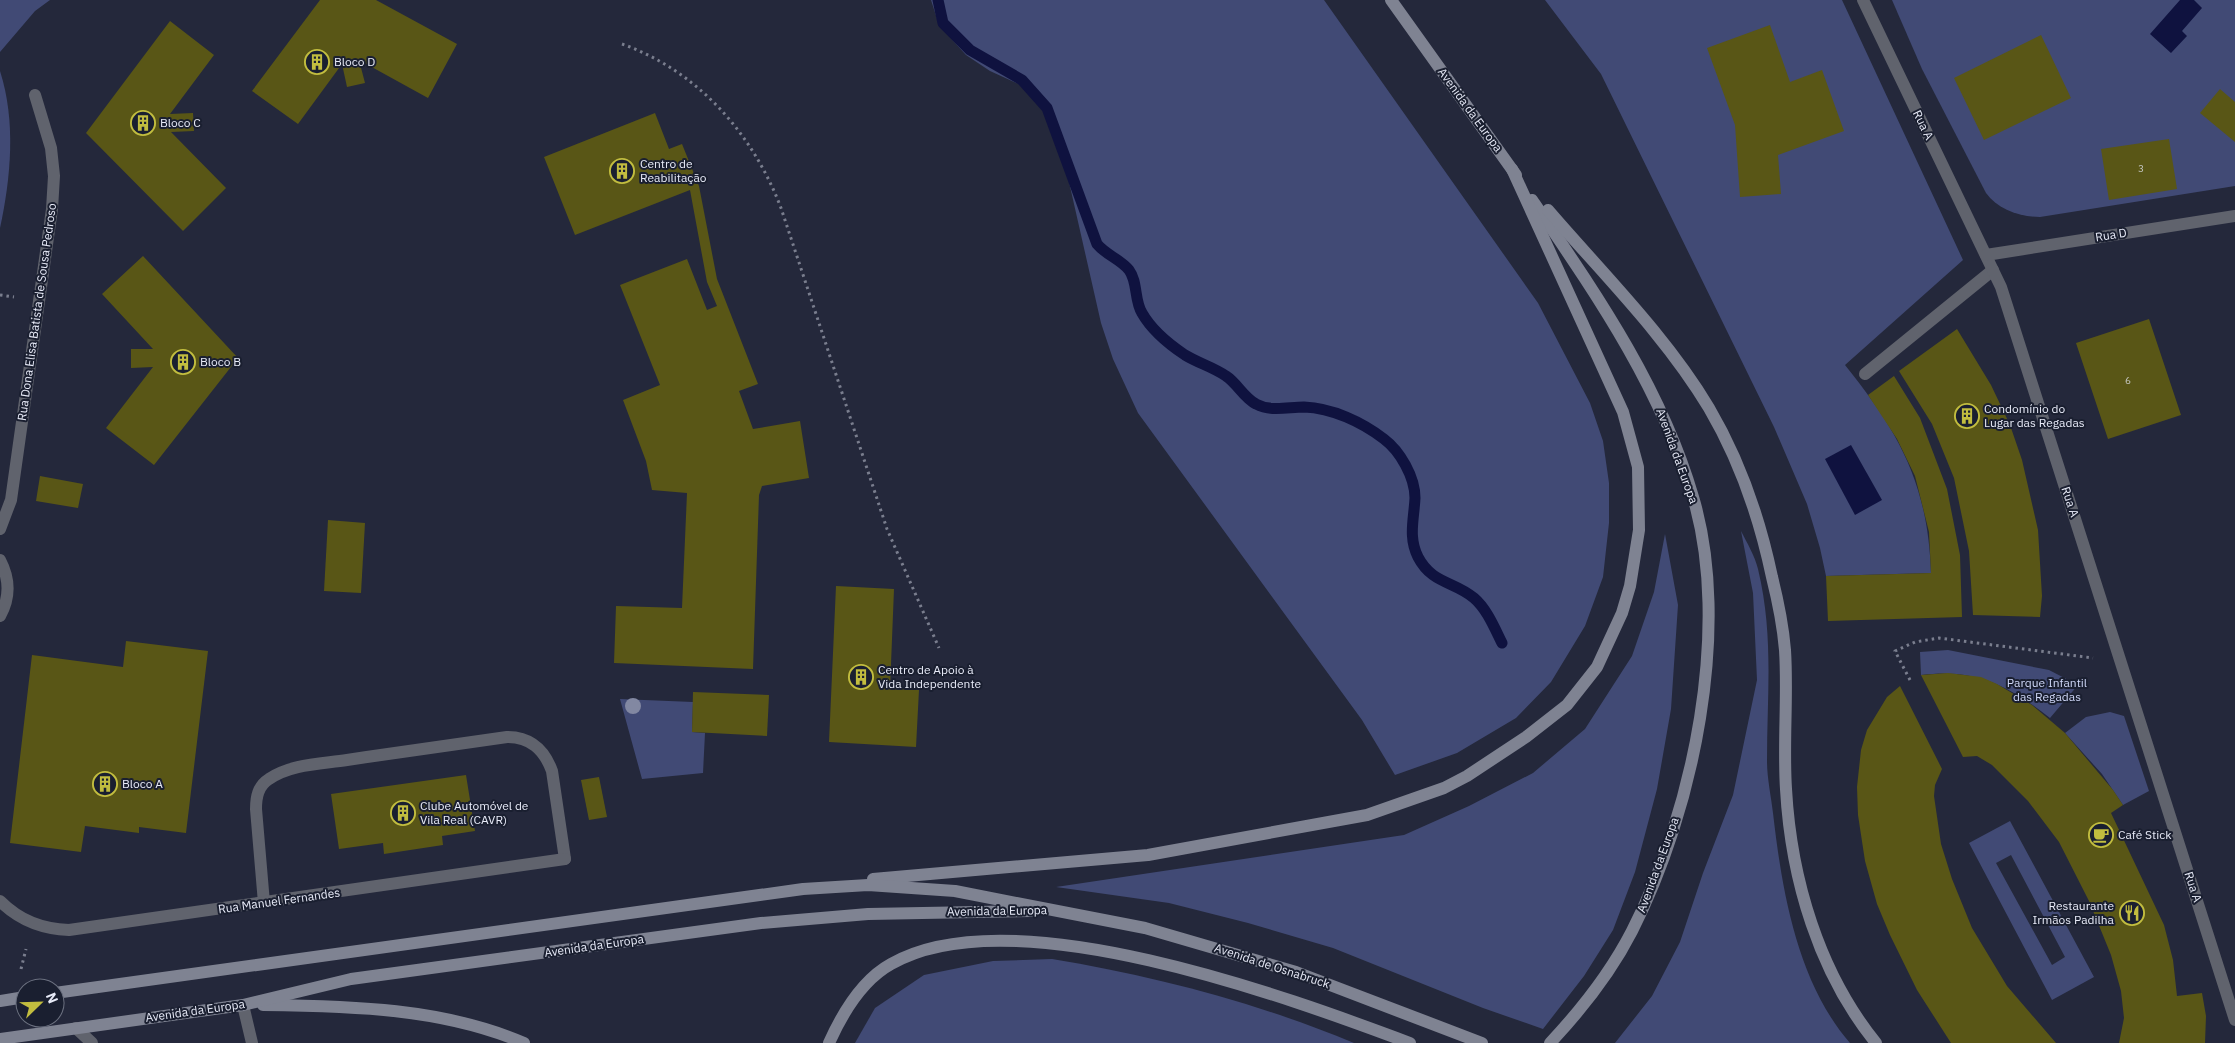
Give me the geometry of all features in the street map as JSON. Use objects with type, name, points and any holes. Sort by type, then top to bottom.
[{"type":"main road","name":"Avenida da Europa","points":[[1391,0],[1512,169],[1611,318],[1654,395],[1694,499],[1704,549],[1708,587],[1708,638],[1702,703],[1682,798],[1662,861],[1642,909],[1620,953],[1589,996],[1550,1043]]},
{"type":"main road","points":[[803,889],[914,874],[1148,855],[1367,815],[1444,788],[1467,776],[1526,737],[1567,705],[1598,666],[1622,613],[1630,586],[1639,530],[1638,468],[1620,404],[1512,169]]},
{"type":"main road","points":[[1512,169],[1664,345],[1708,407],[1735,462],[1762,537],[1779,610],[1786,678],[1786,791],[1792,840],[1802,893],[1818,943],[1840,992],[1876,1043]]},
{"type":"main road","name":"Avenida da Europa","points":[[65,992],[803,889],[868,885],[927,888],[987,897],[1055,911]]},
{"type":"main road","name":"Avenida da Europa","points":[[0,1039],[243,1005],[351,979],[778,921],[868,914],[1055,911]]},
{"type":"main road","name":"Avenida de Osnabruck","points":[[1055,911],[1145,928],[1243,955],[1347,990],[1482,1043]]},
{"type":"main road","points":[[829,1043],[850,1004],[869,981],[890,964],[915,953],[943,945],[1000,940],[1058,944],[1142,959],[1287,1000],[1410,1043]]},
{"type":"main road","points":[[0,1001],[15,999]]},
{"type":"main road","points":[[243,1005],[321,1005],[409,1013],[466,1024],[524,1043]]},
{"type":"street","name":"Rua A","points":[[1863,0],[1986,255],[2007,305],[2235,1020]]},
{"type":"street","name":"Rua Dona Elisa Batista de Sousa Pedroso","points":[[0,529],[11,500],[51,228],[53,162],[48,133],[35,95]]},
{"type":"street","name":"Rua D","points":[[1986,255],[2235,216]]},
{"type":"street","points":[[1865,374],[1993,270]]},
{"type":"street","points":[[0,560],[7,579],[8,591],[0,616]]},
{"type":"street","name":"Rua Manuel Fernandes","points":[[0,902],[16,915],[32,924],[50,929],[69,930],[264,903],[565,860],[552,771],[548,760],[530,741],[519,737],[507,737],[295,768],[267,779],[260,787],[256,796],[264,903]]},
{"type":"street","points":[[243,1005],[252,1043]]},
{"type":"street","points":[[76,1028],[92,1043]]},
{"type":"path","points":[[622,44],[671,66],[697,87],[739,130],[767,173],[781,208],[887,529],[940,648]]},
{"type":"path","points":[[1910,680],[1895,651],[1930,638],[2096,659]]},
{"type":"green space","points":[[0,0],[50,0],[35,11],[0,52]]},
{"type":"green space","points":[[931,0],[1324,0],[1538,303],[1590,403],[1603,441],[1609,483],[1609,523],[1603,577],[1585,626],[1551,682],[1516,718],[1457,753],[1395,775],[1362,720],[1138,413],[1113,359],[1101,323],[1069,182],[1043,111],[1021,85],[990,71],[966,55],[939,25]]},
{"type":"green space","points":[[1545,0],[1842,0],[1963,260],[1845,365],[1881,413],[1907,461],[1917,486],[1924,512],[1929,541],[1931,573],[1826,576],[1807,504],[1774,427],[1601,74]]},
{"type":"green space","points":[[1892,0],[2235,0],[2235,186],[2040,217],[2017,214],[2003,208],[1996,204],[1986,193],[1922,69]]},
{"type":"green space","points":[[0,71],[8,109],[10,149],[7,189],[0,228]]},
{"type":"green space","points":[[1741,531],[1757,564],[1766,618],[1768,641],[1767,767],[1787,904],[1805,964],[1817,992],[1832,1019],[1850,1043],[1615,1043],[1652,996],[1680,942],[1703,873],[1733,795],[1757,680],[1753,593]]},
{"type":"green space","points":[[1665,534],[1678,605],[1671,709],[1657,789],[1635,872],[1613,930],[1584,976],[1543,1029],[1483,1008],[1333,948],[1248,923],[1169,903],[1056,887],[1404,835],[1469,806],[1533,773],[1585,729],[1632,656],[1654,592]]},
{"type":"green space","name":"Parque Infantil das Regadas","points":[[1948,650],[2049,670],[2078,685],[2050,718],[2020,696],[1990,682],[1958,674],[1921,675],[1920,652]]},
{"type":"green space","points":[[620,699],[693,702],[692,732],[705,733],[703,773],[642,779]]},
{"type":"green space","points":[[2110,712],[2124,716],[2149,791],[2123,805],[2102,774],[2065,733],[2086,717]]},
{"type":"green space","points":[[2010,821],[2094,977],[2052,1000],[1969,843]],"holes":[[[2011,855],[2065,957],[2052,965],[1996,863]]]},
{"type":"green space","points":[[1052,959],[1206,992],[1281,1015],[1354,1043],[855,1043],[875,1008],[924,975],[993,961]]},
{"type":"shaded area","points":[[2180,0],[2194,0],[2202,8],[2182,31],[2187,36],[2171,53],[2150,34]]},
{"type":"shaded area","points":[[1851,445],[1882,500],[1855,515],[1825,459]]},
{"type":"building","name":"Bloco D","points":[[320,0],[376,0],[457,44],[428,98],[359,60],[365,83],[347,87],[342,64],[298,124],[252,91]]},
{"type":"building","name":"Bloco C","points":[[170,21],[214,55],[170,114],[193,113],[194,131],[171,132],[226,188],[183,231],[86,133]]},
{"type":"building","points":[[1770,25],[1790,82],[1822,70],[1844,131],[1778,155],[1781,194],[1740,197],[1735,125],[1707,48]]},
{"type":"building","points":[[2041,35],[2071,98],[1984,140],[1954,78]]},
{"type":"building","points":[[2220,89],[2235,102],[2235,142],[2200,113]]},
{"type":"building","points":[[655,113],[669,149],[682,144],[699,186],[717,279],[758,384],[739,391],[753,429],[800,421],[809,478],[762,486],[759,495],[753,669],[614,663],[616,606],[682,608],[687,493],[652,490],[646,461],[623,400],[660,385],[620,285],[687,259],[707,310],[717,306],[707,282],[690,190],[575,235],[544,157]]},
{"type":"building","points":[[2169,139],[2177,189],[2109,200],[2101,149]]},
{"type":"building","name":"Bloco B","points":[[143,256],[238,358],[154,465],[106,428],[153,367],[131,368],[131,349],[153,349],[102,294]]},
{"type":"building","points":[[2149,319],[2181,415],[2108,439],[2076,343]]},
{"type":"building","points":[[1957,329],[1991,385],[2010,425],[2022,460],[2038,530],[2042,596],[2040,617],[1973,615],[1969,551],[1954,478],[1932,424],[1899,371]]},
{"type":"building","points":[[1894,376],[1920,418],[1947,489],[1960,555],[1962,617],[1828,621],[1826,576],[1931,573],[1929,532],[1915,476],[1897,439],[1868,395]]},
{"type":"building","points":[[40,476],[83,484],[78,508],[36,501]]},
{"type":"building","points":[[328,520],[365,523],[361,593],[324,591]]},
{"type":"building","name":"Centro de Apoio à Vida Independente","points":[[836,586],[894,589],[890,689],[919,690],[916,747],[829,742]]},
{"type":"building","name":"Bloco A","points":[[126,641],[208,651],[186,833],[139,827],[139,833],[85,826],[81,852],[10,843],[32,655],[123,667]]},
{"type":"building","points":[[1948,673],[1981,677],[1997,684],[2032,705],[2065,733],[2113,790],[2123,805],[2111,813],[2164,925],[2173,960],[2177,996],[2202,993],[2206,1016],[2205,1043],[2119,1043],[2124,1018],[2121,991],[2111,955],[2089,901],[2059,842],[2028,801],[1992,765],[1977,756],[1963,757],[1921,675]]},
{"type":"building","points":[[1900,686],[1942,769],[1935,785],[1934,796],[1941,844],[1952,879],[1972,928],[2007,986],[2056,1043],[1951,1043],[1917,990],[1890,935],[1877,904],[1865,861],[1858,815],[1857,787],[1861,750],[1867,730],[1887,697]]},
{"type":"building","points":[[693,692],[769,695],[767,736],[692,732]]},
{"type":"building","name":"Clube Automóvel de Vila Real (CAVR)","points":[[466,775],[475,831],[442,836],[443,845],[384,854],[383,843],[339,849],[331,794]]},
{"type":"building","points":[[599,777],[607,817],[589,820],[581,780]]},
{"type":"waterway","points":[[938,0],[943,23],[970,50],[1022,80],[1047,108],[1097,244],[1129,270],[1134,280],[1140,308],[1150,325],[1167,342],[1185,355],[1226,376],[1256,404],[1268,408],[1304,407],[1336,413],[1366,427],[1390,444],[1406,465],[1414,490],[1412,535],[1418,557],[1430,572],[1466,592],[1479,603],[1490,619],[1502,643]]},
{"type":"place","name":"Bloco D","points":[[317,62]]},
{"type":"place","name":"Bloco C","points":[[143,123]]},
{"type":"place","name":"Centro de Reabilitação","points":[[622,171]]},
{"type":"place","name":"Bloco B","points":[[183,362]]},
{"type":"place","name":"Condomínio do Lugar das Regadas","points":[[1967,416]]},
{"type":"place","name":"Centro de Apoio à Vida Independente","points":[[861,677]]},
{"type":"place","name":"Bloco A","points":[[105,784]]},
{"type":"place","name":"Clube Automóvel de Vila Real (CAVR)","points":[[403,813]]},
{"type":"place","name":"Café Stick","points":[[2101,835]]},
{"type":"place","name":"Restaurante Irmãos Padilha","points":[[2132,913]]}]
